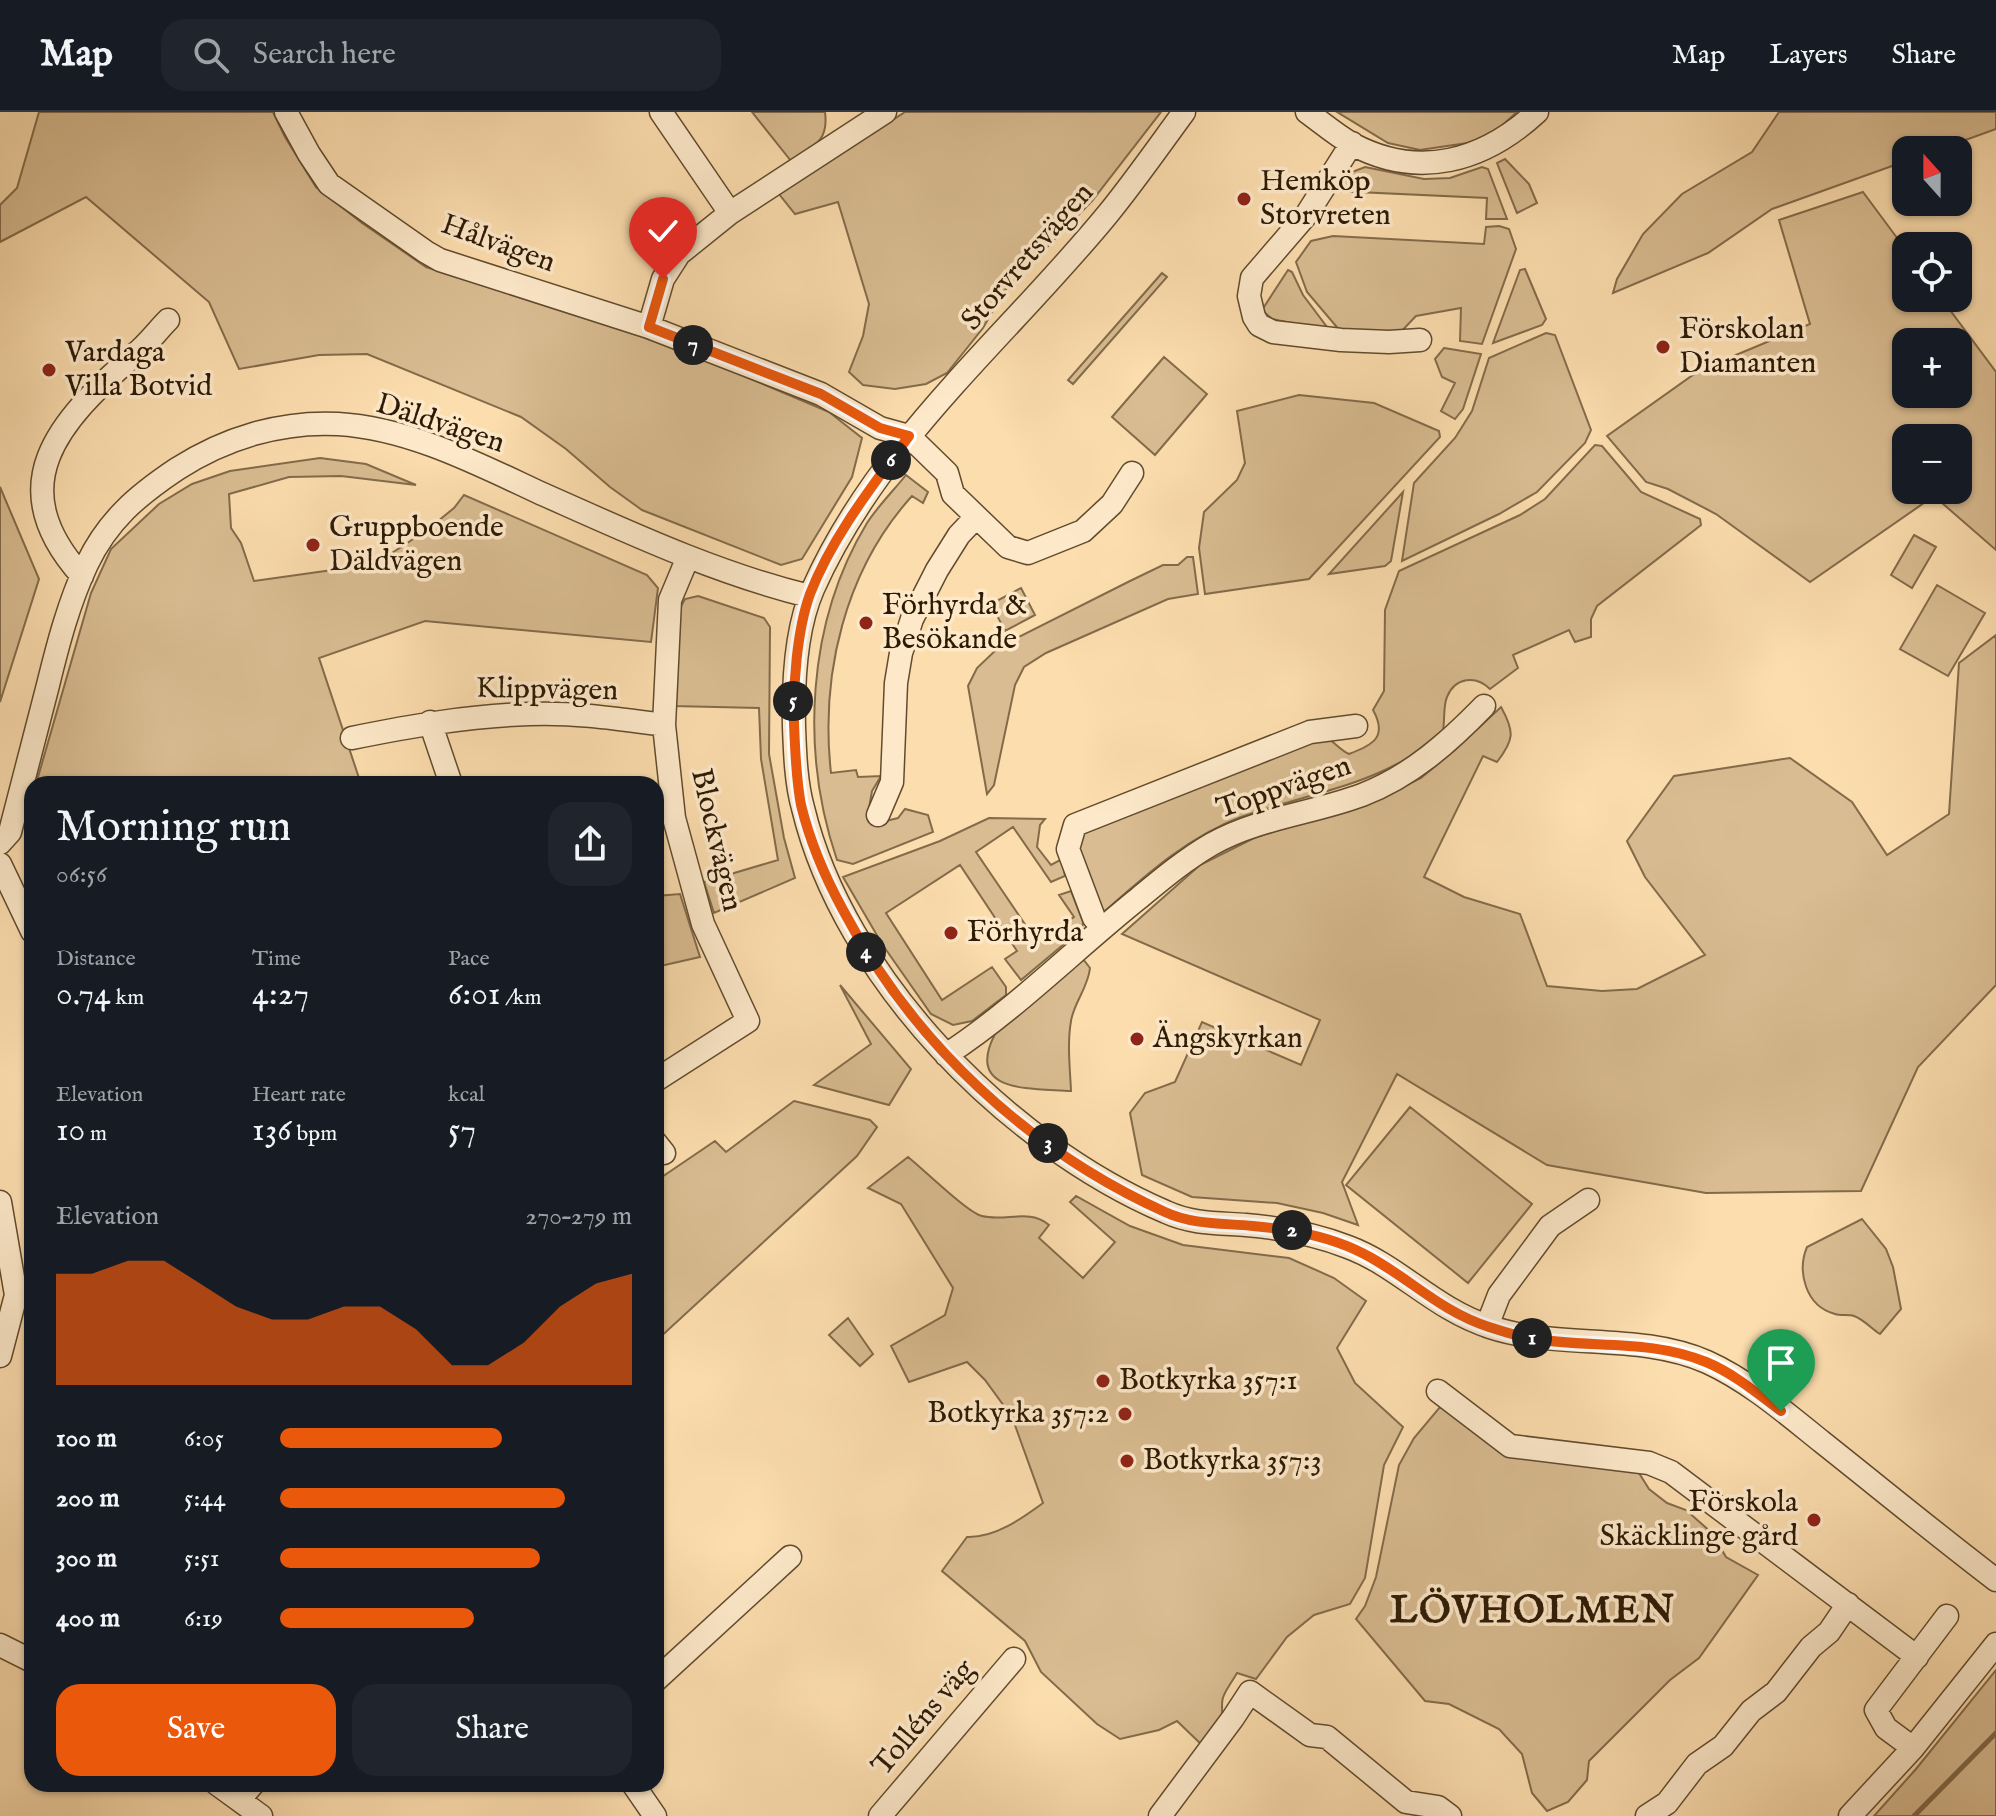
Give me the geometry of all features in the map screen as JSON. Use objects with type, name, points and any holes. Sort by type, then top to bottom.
[{"type":"street","name":"Hålvägen","points":[[286,112],[329,184],[440,260],[649,327],[821,394],[880,428],[909,436]]},
{"type":"street","points":[[661,112],[730,213]]},
{"type":"street","points":[[649,327],[663,279],[679,254],[730,213],[885,112]]},
{"type":"street","name":"Storvretsvägen","points":[[1184,112],[1106,216],[909,436],[869,491],[833,549],[809,596],[797,658],[793,700],[801,802],[825,876],[878,970],[908,1012],[946,1055],[992,1101],[1060,1152],[1113,1185],[1168,1214],[1196,1222],[1293,1231],[1356,1250],[1440,1306],[1487,1326],[1528,1338],[1652,1347],[1707,1362],[1746,1385],[1799,1424],[1996,1580]]},
{"type":"street","points":[[1307,112],[1352,143],[1393,160],[1422,164],[1484,150],[1507,137],[1537,112]]},
{"type":"street","points":[[1352,143],[1307,214],[1252,278],[1249,296],[1254,317],[1259,325],[1273,332],[1341,340],[1420,340]]},
{"type":"street","points":[[82,576],[58,556],[36,524],[29,490],[31,470],[37,455],[74,408],[137,354],[168,320]]},
{"type":"street","name":"Däldvägen","points":[[25,776],[66,618],[94,551],[116,516],[159,481],[219,446],[272,429],[339,424],[399,435],[470,461],[688,557],[809,596]]},
{"type":"street","points":[[909,436],[947,473],[953,494],[976,517],[1008,547],[1028,553],[1083,531],[1112,504],[1132,473]]},
{"type":"street","points":[[878,815],[892,782],[896,683],[901,653],[912,619],[937,570],[959,535],[976,517]]},
{"type":"street","name":"Blockvägen","points":[[664,1075],[748,1021],[703,924],[674,818],[664,725],[670,600],[688,557]]},
{"type":"street","name":"Toppvägen","points":[[946,1055],[980,1033],[1102,927],[1212,844],[1363,794],[1402,775],[1426,760],[1484,706]]},
{"type":"street","name":"Klippvägen","points":[[352,738],[430,722],[531,714],[664,725]]},
{"type":"street","points":[[430,722],[448,776]]},
{"type":"street","name":"Toppvägen","points":[[1102,927],[1094,918],[1068,849],[1075,825],[1310,732],[1356,726]]},
{"type":"street","name":"Däldvägen","points":[[0,843],[10,832],[24,778]]},
{"type":"street","points":[[0,864],[24,914]]},
{"type":"street","points":[[1487,1326],[1499,1295],[1550,1226],[1588,1200]]},
{"type":"street","points":[[0,1202],[16,1295],[0,1356]]},
{"type":"street","points":[[1438,1391],[1510,1446],[1649,1463],[1671,1472],[1917,1657]]},
{"type":"street","points":[[664,1673],[790,1557]]},
{"type":"street","points":[[1647,1816],[1667,1803],[1697,1764],[1723,1746],[1751,1711],[1776,1692],[1811,1647],[1829,1632],[1848,1604]]},
{"type":"street","points":[[1913,1748],[1886,1728],[1876,1710],[1947,1616]]},
{"type":"street","points":[[1850,1816],[1913,1748],[1996,1644]]},
{"type":"street","points":[[0,1645],[24,1657]]},
{"type":"street","name":"Tolléns väg","points":[[880,1816],[1014,1659]]},
{"type":"street","points":[[1160,1816],[1250,1692],[1310,1735],[1327,1737],[1406,1802],[1438,1807],[1450,1816]]},
{"type":"street","points":[[246,1792],[261,1816]]},
{"type":"street","points":[[638,1792],[655,1816]]},
{"type":"shaded area","points":[[39,112],[273,112],[316,187],[426,267],[640,336],[829,412],[862,438],[852,477],[802,559],[781,565],[642,510],[521,417],[367,354],[319,355],[239,369],[209,302],[86,197],[0,242],[0,205],[17,188]]},
{"type":"shaded area","points":[[752,112],[825,112],[826,122],[818,142],[791,161]]},
{"type":"shaded area","points":[[905,112],[1161,112],[1092,201],[1005,290],[983,328],[947,373],[926,384],[895,389],[863,385],[849,372],[863,336],[869,304],[838,202],[795,214],[779,194]]},
{"type":"shaded area","points":[[1337,112],[1517,112],[1495,132],[1474,142],[1420,150],[1388,143]]},
{"type":"shaded area","points":[[1779,112],[1996,112],[1996,129],[1972,138],[1892,136],[1892,166],[1772,209],[1708,253],[1613,293],[1617,279],[1643,234],[1682,194],[1752,152]]},
{"type":"shaded area","points":[[1505,159],[1529,184],[1537,203],[1517,213],[1497,163]]},
{"type":"shaded area","points":[[1365,167],[1424,179],[1450,178],[1482,167],[1488,169],[1507,219],[1486,219],[1487,198],[1336,191],[1352,172]]},
{"type":"shaded area","points":[[1863,192],[1893,232],[1892,312],[1951,312],[1963,328],[1892,328],[1892,408],[1972,408],[1972,340],[1996,372],[1996,550],[1943,504],[1972,504],[1972,424],[1892,424],[1892,504],[1922,504],[1810,582],[1716,514],[1668,489],[1646,482],[1607,436],[1700,370],[1810,324],[1779,220]]},
{"type":"shaded area","points":[[1486,227],[1509,229],[1516,249],[1482,344],[1460,341],[1461,308],[1416,316],[1396,337],[1341,332],[1307,292],[1296,262],[1311,241],[1333,236],[1484,244]]},
{"type":"shaded area","points":[[1525,269],[1546,319],[1542,325],[1493,343],[1520,270]]},
{"type":"shaded area","points":[[1288,270],[1330,331],[1272,319],[1262,310]]},
{"type":"shaded area","points":[[1162,273],[1167,277],[1073,384],[1068,380]]},
{"type":"shaded area","points":[[1546,333],[1555,335],[1591,430],[1585,443],[1537,492],[1402,561],[1414,483],[1455,438],[1472,411],[1489,358]]},
{"type":"shaded area","points":[[1444,348],[1481,354],[1463,409],[1455,419],[1441,411],[1455,383],[1442,377],[1435,359]]},
{"type":"shaded area","points":[[1164,357],[1207,394],[1155,455],[1112,417]]},
{"type":"shaded area","points":[[1299,395],[1374,403],[1439,431],[1440,437],[1309,579],[1205,594],[1199,548],[1204,512],[1237,480],[1245,463],[1237,411]]},
{"type":"shaded area","points":[[1595,445],[1602,446],[1641,492],[1700,519],[1701,525],[1597,606],[1591,619],[1591,637],[1575,642],[1569,630],[1513,655],[1518,668],[1490,689],[1472,680],[1460,682],[1447,697],[1443,730],[1405,760],[1361,780],[1222,825],[1169,858],[1105,911],[1098,909],[1078,847],[1084,834],[1094,826],[1322,736],[1349,754],[1376,739],[1379,727],[1373,710],[1384,691],[1385,610],[1399,571],[1520,515],[1545,499]]},
{"type":"shaded area","points":[[320,458],[366,464],[416,485],[341,476],[289,477],[229,494],[231,528],[241,543],[254,581],[375,564],[427,530],[454,508],[464,495],[647,575],[658,588],[651,642],[425,621],[319,658],[358,776],[38,776],[91,593],[111,549],[159,504],[192,484],[230,471]]},
{"type":"shaded area","points":[[906,475],[928,492],[923,503],[912,496],[889,525],[854,590],[834,661],[830,698],[831,773],[856,770],[858,777],[881,776],[872,791],[869,808],[886,821],[898,818],[905,809],[928,815],[933,832],[853,864],[837,860],[825,818],[818,775],[814,732],[821,644],[847,561],[867,523]]},
{"type":"shaded area","points":[[0,487],[39,579],[0,702]]},
{"type":"shaded area","points":[[1403,492],[1391,561],[1385,566],[1329,574]]},
{"type":"shaded area","points":[[1914,535],[1936,547],[1912,588],[1891,575]]},
{"type":"shaded area","points":[[1187,557],[1193,557],[1198,594],[1168,599],[1046,653],[1024,667],[1015,685],[994,785],[987,794],[968,686],[977,668],[999,647],[1163,565],[1178,565]]},
{"type":"shaded area","points":[[1937,585],[1985,613],[1948,676],[1900,649]]},
{"type":"shaded area","points":[[1021,588],[1035,615],[1005,631],[991,604]]},
{"type":"shaded area","points":[[698,596],[764,618],[770,627],[769,754],[784,838],[795,878],[714,913],[704,882],[778,860],[761,759],[759,708],[673,706],[679,610],[685,599]]},
{"type":"shaded area","points":[[1996,635],[1996,985],[1918,1067],[1861,1191],[1706,1193],[1547,1165],[1397,1074],[1342,1182],[1358,1225],[1323,1213],[1277,1203],[1192,1197],[1142,1175],[1130,1113],[1145,1093],[1175,1082],[1202,1022],[1301,1065],[1320,1020],[1122,934],[1200,865],[1254,838],[1387,795],[1421,778],[1501,707],[1511,736],[1507,748],[1497,762],[1483,756],[1424,877],[1464,897],[1520,914],[1547,986],[1602,991],[1637,989],[1705,955],[1645,877],[1627,841],[1674,776],[1790,758],[1852,802],[1887,855],[1949,814],[1959,663]]},
{"type":"shaded area","points":[[989,818],[1045,819],[1040,825],[1037,847],[1051,865],[1062,859],[1065,876],[1051,882],[1013,827],[976,852],[1037,942],[1074,917],[1059,895],[1071,891],[1083,922],[1082,929],[1021,980],[1005,959],[1017,951],[960,865],[886,913],[942,1000],[992,967],[1006,987],[1006,995],[972,1021],[953,1025],[931,1014],[882,944],[843,877],[940,841]]},
{"type":"shaded area","points":[[680,894],[700,957],[664,965],[664,895]]},
{"type":"shaded area","points":[[1083,959],[1090,968],[1071,1021],[1071,1091],[1022,1087],[995,1078],[988,1068],[988,1054],[995,1034]]},
{"type":"shaded area","points":[[840,985],[911,1069],[889,1105],[814,1085],[871,1044]]},
{"type":"shaded area","points":[[794,1101],[870,1120],[877,1127],[857,1156],[664,1334],[664,1176],[715,1141],[726,1152]]},
{"type":"shaded area","points":[[1410,1107],[1532,1204],[1468,1283],[1346,1185]]},
{"type":"shaded area","points":[[908,1157],[975,1213],[1042,1220],[1049,1225],[1039,1238],[1083,1278],[1115,1242],[1070,1202],[1076,1196],[1130,1226],[1183,1245],[1289,1258],[1334,1278],[1366,1301],[1337,1348],[1355,1383],[1403,1427],[1384,1465],[1365,1578],[1350,1604],[1314,1615],[1287,1637],[1256,1679],[1237,1673],[1224,1696],[1223,1722],[1203,1746],[1177,1721],[1159,1730],[1120,1739],[1097,1724],[1041,1672],[1025,1641],[942,1571],[967,1537],[998,1531],[1043,1503],[1012,1417],[985,1380],[967,1362],[909,1382],[891,1346],[945,1315],[953,1288],[901,1204],[868,1188]]},
{"type":"shaded area","points":[[1862,1219],[1886,1249],[1893,1267],[1901,1309],[1880,1334],[1857,1317],[1837,1315],[1817,1304],[1810,1296],[1804,1277],[1807,1247]]},
{"type":"shaded area","points":[[848,1318],[873,1354],[860,1366],[829,1335]]},
{"type":"shaded area","points":[[1440,1407],[1513,1456],[1634,1465],[1649,1489],[1667,1503],[1686,1510],[1712,1533],[1726,1557],[1758,1575],[1699,1658],[1670,1680],[1589,1761],[1587,1780],[1568,1802],[1547,1811],[1532,1793],[1522,1754],[1499,1729],[1449,1704],[1425,1701],[1356,1619],[1365,1606],[1376,1577],[1399,1465],[1414,1438]]},
{"type":"shaded area","points":[[1996,1670],[1996,1816],[1874,1816],[1916,1769]]},
{"type":"waterway","points":[[1914,1816],[1996,1733]]},
{"type":"place","name":"Hemköp Storvreten","points":[[1244,199]]},
{"type":"place","name":"Förskolan Diamanten","points":[[1663,347]]},
{"type":"place","name":"Vardaga Villa Botvid","points":[[49,370]]},
{"type":"place","name":"Gruppboende Däldvägen","points":[[313,545]]},
{"type":"place","name":"Förhyrda & Besökande","points":[[866,623]]},
{"type":"place","name":"Förhyrda","points":[[951,933]]},
{"type":"place","name":"Ängskyrkan","points":[[1137,1039]]},
{"type":"place","name":"Botkyrka 357:1","points":[[1103,1381]]},
{"type":"place","name":"Botkyrka 357:2","points":[[1125,1414]]},
{"type":"place","name":"Botkyrka 357:3","points":[[1127,1461]]},
{"type":"place","name":"Förskola Skäcklinge gård","points":[[1814,1520]]},
{"type":"district","name":"LÖVHOLMEN","points":[[1533,1612]]},
{"type":"route","points":[[663,279],[649,327],[821,394],[880,428],[909,436],[869,491],[833,549],[809,596],[797,658],[793,700],[795,742],[801,802],[825,876],[878,970],[908,1012],[946,1055],[992,1101],[1060,1152],[1168,1214],[1196,1222],[1293,1231],[1328,1240],[1356,1250],[1440,1306],[1468,1319],[1528,1338],[1623,1343],[1678,1353],[1707,1362],[1781,1411]]}]
